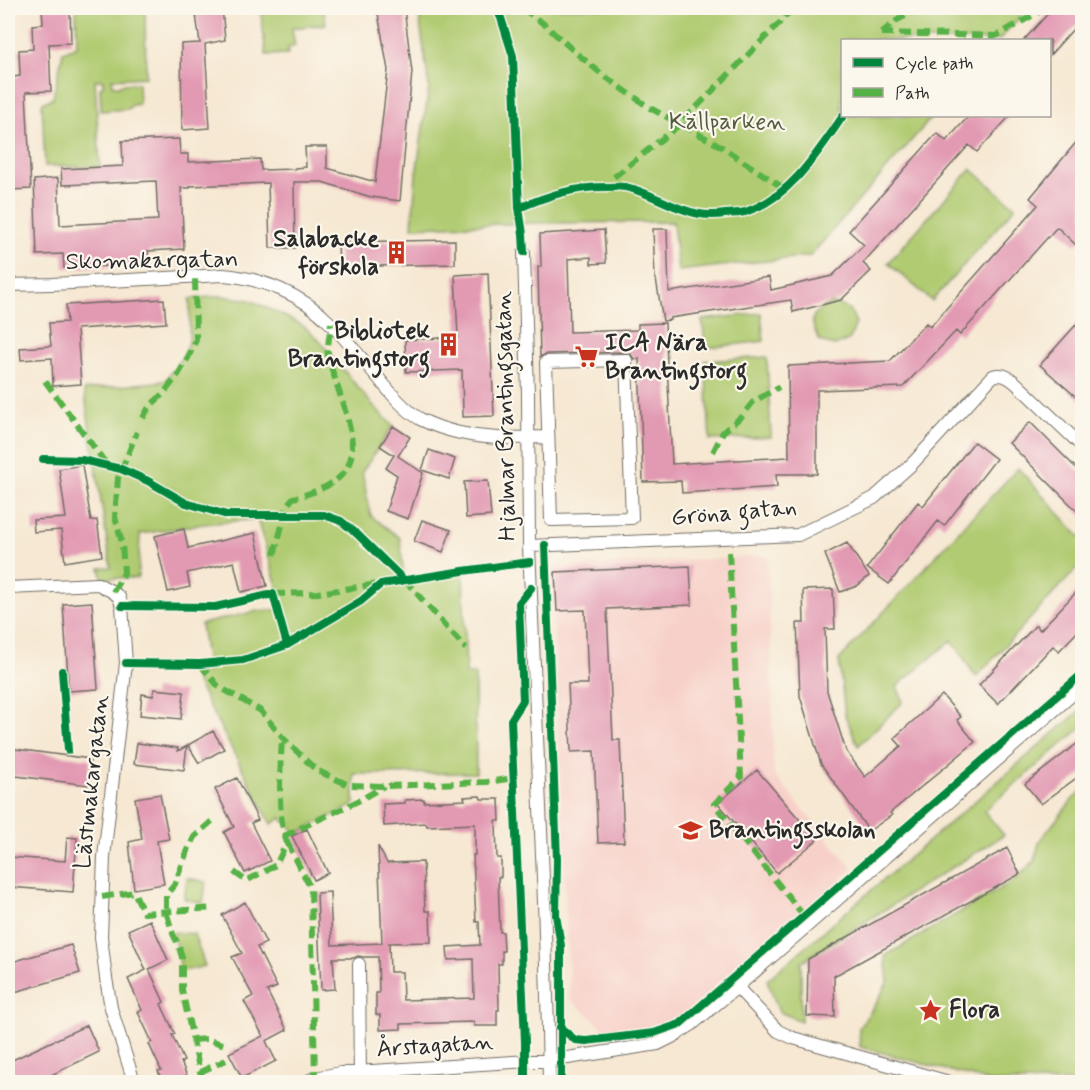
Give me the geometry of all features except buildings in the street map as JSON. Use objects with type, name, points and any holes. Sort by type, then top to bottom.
[{"type":"street","name":"Hjalmar Brantingsgatan","points":[[524,252],[529,546],[543,867],[549,1083]]},
{"type":"street","name":"Skomakargatan","points":[[8,285],[223,275],[259,282],[300,299],[315,309],[331,323],[386,388],[421,419],[459,433],[498,438],[548,437]]},
{"type":"street","points":[[627,360],[632,518],[551,520],[548,437],[546,362],[627,360]]},
{"type":"street","name":"Gröna gatan","points":[[529,546],[798,535],[874,498],[912,464],[993,376],[998,374],[1010,378],[1083,446]]},
{"type":"street","name":"Lästmakargatan","points":[[8,588],[98,584],[119,597],[122,606],[126,663],[104,858],[101,937],[111,1008],[134,1083]]},
{"type":"street","name":"Årstagatan","points":[[306,1083],[315,1078],[340,1073],[359,1077],[549,1060],[658,1044],[676,1035],[737,987],[1083,686]]},
{"type":"street","points":[[359,964],[359,1077]]},
{"type":"street","points":[[737,987],[778,1031],[793,1038],[949,1083]]},
{"type":"shaded area","name":"Brantingsskolan","points":[[768,556],[774,775],[853,869],[678,1021],[610,1034],[570,999],[551,567]]},
{"type":"green space","points":[[76,8],[145,8],[146,77],[112,79],[113,86],[138,83],[139,104],[132,105],[128,109],[101,111],[100,87],[103,86],[103,80],[95,80],[100,167],[45,166],[42,103],[53,98],[63,52],[77,46]]},
{"type":"green space","points":[[323,8],[326,24],[292,28],[295,46],[288,48],[288,54],[266,55],[261,14],[284,9]]},
{"type":"green space","name":"Källparken","points":[[418,8],[1028,8],[1000,39],[841,39],[841,117],[932,117],[810,256],[678,271],[673,222],[412,227],[416,175],[429,87]]},
{"type":"green space","points":[[971,169],[1015,207],[932,301],[888,263]]},
{"type":"green space","points":[[221,296],[250,300],[302,325],[317,338],[393,426],[362,472],[371,516],[400,538],[404,579],[463,571],[466,674],[475,674],[476,773],[354,774],[354,805],[297,833],[281,818],[271,824],[192,673],[208,672],[201,624],[257,611],[284,609],[257,519],[203,524],[140,534],[138,578],[102,578],[100,568],[111,567],[84,390],[165,381],[184,354],[189,341],[190,299]]},
{"type":"green space","points":[[832,303],[847,308],[856,323],[850,339],[835,346],[820,341],[812,322],[819,310]]},
{"type":"green space","points":[[761,313],[764,341],[706,348],[702,320]]},
{"type":"green space","points":[[767,357],[771,437],[710,440],[705,361]]},
{"type":"green space","points":[[1018,468],[1082,539],[1082,563],[976,677],[952,640],[897,686],[903,702],[858,746],[845,715],[839,660]]},
{"type":"green space","points":[[1082,709],[1082,727],[984,811],[1004,835],[801,962],[801,1021],[779,1012],[767,980]]},
{"type":"green space","points":[[1082,791],[1082,1082],[992,1082],[860,1047],[859,1028],[888,981],[885,956],[1015,880],[1034,861],[1040,840]]},
{"type":"green space","points":[[187,878],[206,882],[203,903],[184,899]]},
{"type":"green space","points":[[174,932],[194,934],[205,966],[180,970]]},
{"type":"marked path","points":[[522,8],[603,75],[650,108],[717,144],[785,189]]},
{"type":"marked path","points":[[614,177],[678,126],[794,8]]},
{"type":"marked path","points":[[881,33],[899,19],[921,8]]},
{"type":"marked path","points":[[881,33],[996,36],[1046,8]]},
{"type":"marked path","points":[[143,418],[149,407],[178,375],[196,340],[195,276]]},
{"type":"marked path","points":[[274,555],[288,504],[293,498],[318,490],[335,481],[346,469],[351,456],[352,441],[349,424],[328,356],[331,323]]},
{"type":"marked path","points":[[45,381],[107,465]]},
{"type":"marked path","points":[[713,452],[723,432],[742,416],[753,402],[779,387]]},
{"type":"marked path","points":[[113,592],[124,573],[122,543],[115,517],[118,478],[137,432]]},
{"type":"marked path","points":[[729,552],[741,777],[714,804],[804,916]]},
{"type":"marked path","points":[[404,579],[466,649]]},
{"type":"marked path","points":[[273,594],[318,593],[378,584]]},
{"type":"marked path","points":[[200,664],[218,686],[261,711],[282,737],[316,770],[349,785],[487,782],[514,778]]},
{"type":"marked path","points":[[234,872],[246,881],[276,865],[287,842],[280,806],[282,737]]},
{"type":"marked path","points":[[284,836],[384,786]]},
{"type":"marked path","points":[[205,1082],[200,1072],[182,990],[182,957],[166,911],[166,895],[175,884],[194,837],[213,820]]},
{"type":"marked path","points":[[287,842],[311,889],[315,1078]]},
{"type":"marked path","points":[[102,897],[134,892],[144,913],[214,908]]},
{"type":"marked path","points":[[194,1040],[207,1039],[225,1045]]},
{"type":"marked path","points":[[200,1072],[226,1060]]},
{"type":"cycle path","points":[[496,8],[513,56],[519,208],[524,252]]},
{"type":"cycle path","points":[[519,208],[573,190],[620,187],[640,191],[695,213],[715,215],[745,212],[763,204],[790,184],[813,158],[842,117]]},
{"type":"cycle path","points":[[43,459],[82,460],[121,469],[148,481],[186,503],[227,515],[324,515],[341,521],[403,579]]},
{"type":"cycle path","points":[[545,545],[557,860],[556,915],[561,946],[561,1082]]},
{"type":"cycle path","points":[[126,663],[200,664],[243,660],[287,645],[361,601],[381,584],[530,562]]},
{"type":"cycle path","points":[[525,1082],[511,720],[523,701],[519,603],[531,588]]},
{"type":"cycle path","points":[[122,606],[215,607],[273,594],[287,645]]},
{"type":"cycle path","points":[[62,671],[68,750]]},
{"type":"cycle path","points":[[560,1027],[575,1040],[586,1041],[654,1033],[680,1024],[1082,674]]},
{"type":"place","name":"Salabacke förskola","points":[[397,253]]},
{"type":"place","name":"Bibliotek Brantingstorg","points":[[448,345]]},
{"type":"place","name":"ICA Nära Brantingstorg","points":[[587,357]]},
{"type":"place","name":"Brantingsskolan","points":[[691,830]]},
{"type":"place","name":"Flora","points":[[931,1010]]}]
